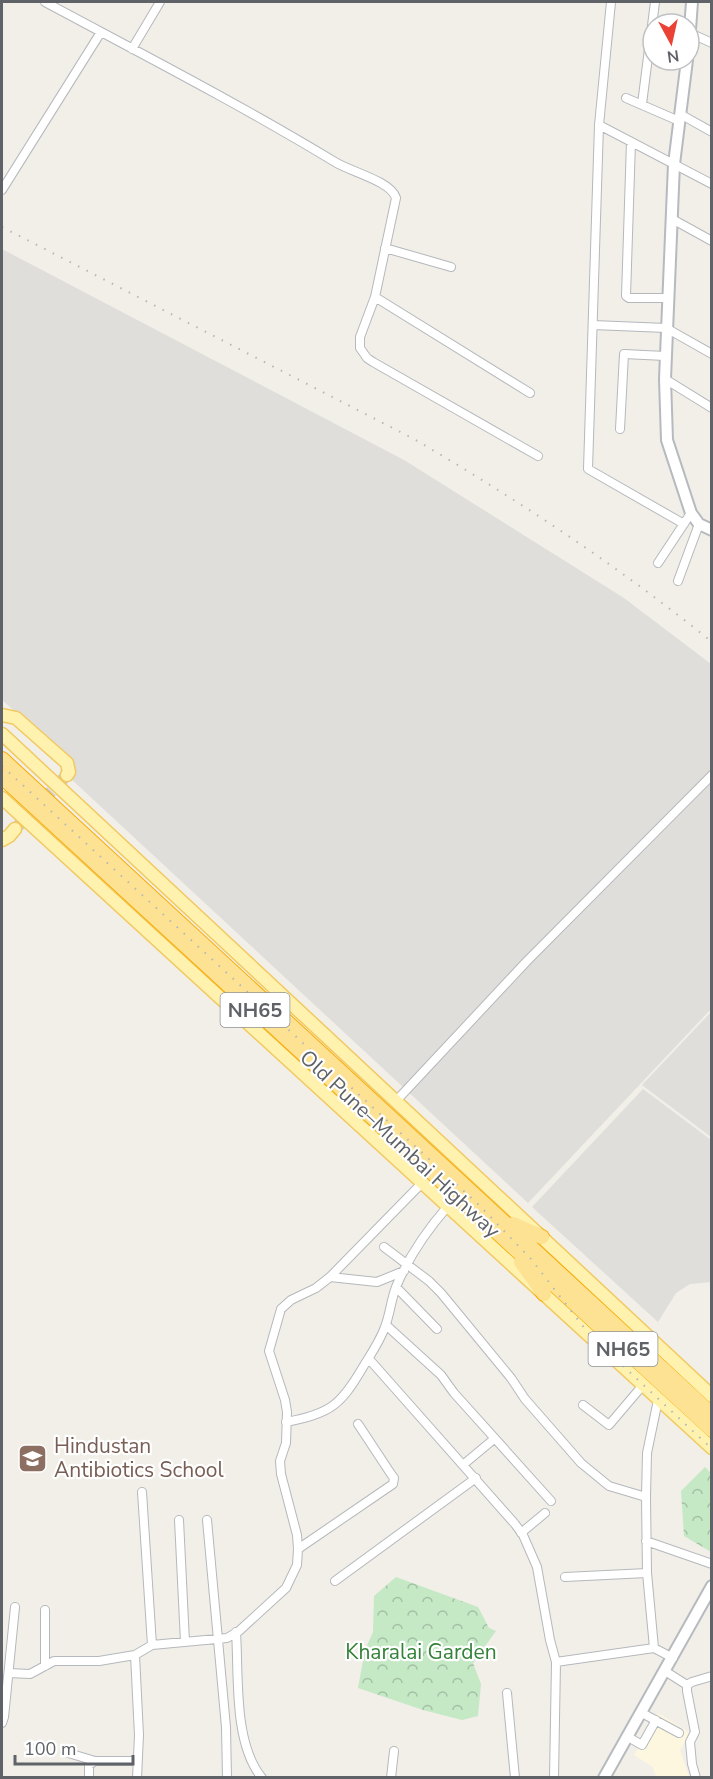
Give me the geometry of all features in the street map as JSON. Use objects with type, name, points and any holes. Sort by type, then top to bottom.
[{"type":"highway","name":"Old Pune–Mumbai Highway","points":[[2,759],[500,1217]]},
{"type":"highway","name":"Old Pune–Mumbai Highway","points":[[2,777],[508,1243]]},
{"type":"highway","points":[[500,1217],[542,1238]]},
{"type":"highway","name":"NH65","points":[[500,1217],[711,1414]]},
{"type":"highway","points":[[508,1243],[544,1294]]},
{"type":"highway","name":"NH65","points":[[508,1243],[711,1430]]},
{"type":"main road","points":[[2,715],[16,717],[67,763],[69,772],[67,775]]},
{"type":"main road","points":[[2,734],[711,1396]]},
{"type":"main road","points":[[2,798],[711,1448]]},
{"type":"main road","points":[[2,840],[15,829]]},
{"type":"street","points":[[45,2],[287,132],[339,164],[391,187],[396,198],[375,297],[359,344],[360,348],[367,358],[538,456]]},
{"type":"street","points":[[132,49],[160,2]]},
{"type":"street","points":[[611,2],[599,125],[588,469],[684,524]]},
{"type":"street","points":[[642,105],[655,2]]},
{"type":"street","points":[[2,190],[101,32]]},
{"type":"street","points":[[685,72],[674,164],[664,379],[667,440],[691,513],[699,524],[711,530]]},
{"type":"street","points":[[626,98],[679,117],[711,132]]},
{"type":"street","points":[[599,125],[711,184]]},
{"type":"street","points":[[631,142],[626,296],[629,298],[668,298]]},
{"type":"street","points":[[672,219],[711,242]]},
{"type":"street","points":[[385,248],[451,267]]},
{"type":"street","points":[[375,297],[530,393]]},
{"type":"street","points":[[593,325],[666,328],[711,354]]},
{"type":"street","points":[[620,429],[624,354],[665,356]]},
{"type":"street","points":[[664,379],[711,408]]},
{"type":"street","points":[[658,563],[691,513]]},
{"type":"street","points":[[678,581],[699,524]]},
{"type":"street","points":[[396,1101],[520,969],[711,776]]},
{"type":"street","points":[[9,1673],[30,1674],[54,1661],[99,1660],[135,1655],[152,1645],[227,1638],[237,1632],[286,1588],[297,1565],[298,1548],[297,1534],[280,1474],[280,1461],[286,1443],[287,1412],[269,1351],[280,1309],[291,1300],[316,1288],[330,1276],[422,1183]]},
{"type":"street","points":[[286,1422],[311,1417],[334,1406],[350,1390],[369,1359],[386,1324],[396,1287],[405,1269],[433,1223],[447,1206]]},
{"type":"street","points":[[384,1247],[405,1269],[429,1281],[441,1293],[511,1378],[525,1399],[581,1463],[609,1485],[646,1497]]},
{"type":"street","points":[[330,1276],[377,1282],[405,1269]]},
{"type":"street","points":[[396,1287],[436,1329]]},
{"type":"street","points":[[386,1324],[441,1375],[454,1393],[551,1501]]},
{"type":"street","points":[[369,1359],[464,1464],[521,1533],[537,1567],[556,1662],[554,1778]]},
{"type":"street","points":[[583,1405],[609,1425],[643,1385]]},
{"type":"street","points":[[654,1648],[647,1573],[646,1497],[647,1453],[658,1400]]},
{"type":"street","points":[[298,1548],[393,1484],[394,1478],[358,1424]]},
{"type":"street","points":[[464,1464],[495,1439]]},
{"type":"street","points":[[335,1581],[476,1478]]},
{"type":"street","points":[[142,1492],[152,1645]]},
{"type":"street","points":[[521,1533],[545,1513]]},
{"type":"street","points":[[179,1520],[185,1642]]},
{"type":"street","points":[[207,1520],[226,1727],[227,1778]]},
{"type":"street","points":[[646,1540],[711,1564]]},
{"type":"street","points":[[565,1577],[647,1573]]},
{"type":"street","points":[[604,1778],[673,1658],[711,1586]]},
{"type":"street","points":[[2,1719],[15,1606]]},
{"type":"street","points":[[45,1610],[45,1666]]},
{"type":"street","points":[[237,1632],[243,1737],[245,1746],[262,1778]]},
{"type":"street","points":[[556,1662],[654,1648],[673,1658]]},
{"type":"street","points":[[135,1655],[139,1735],[137,1778]]},
{"type":"street","points":[[665,1671],[687,1685]]},
{"type":"street","points":[[687,1685],[711,1677]]},
{"type":"street","points":[[687,1685],[694,1732],[690,1742],[692,1764],[696,1778]]},
{"type":"street","points":[[507,1693],[515,1778]]},
{"type":"street","points":[[642,1713],[679,1733]]},
{"type":"street","points":[[628,1737],[642,1745],[656,1720]]},
{"type":"street","points":[[391,1778],[394,1751]]},
{"type":"street","points":[[64,1752],[95,1761],[137,1761]]},
{"type":"street","points":[[89,1778],[89,1765],[95,1761]]},
{"type":"shaded area","points":[[2,249],[404,460],[624,598],[711,664],[711,1009],[528,1203],[70,778],[72,762],[2,700]]},
{"type":"shaded area","points":[[711,1012],[711,1137],[642,1085]]},
{"type":"shaded area","points":[[643,1089],[711,1140],[711,1282],[690,1284],[676,1293],[658,1322],[532,1207]]},
{"type":"shaded area","points":[[658,1713],[690,1733],[680,1750],[689,1777],[656,1777],[653,1767],[634,1755]]},
{"type":"green space","points":[[705,1467],[711,1473],[711,1552],[684,1536],[681,1491]]},
{"type":"green space","name":"Kharalai Garden","points":[[396,1577],[478,1607],[489,1628],[496,1631],[473,1663],[481,1684],[478,1716],[462,1720],[423,1710],[358,1688],[365,1650],[373,1632],[374,1596]]},
{"type":"tunnel","points":[[18,826],[67,775]]},
{"type":"railway","points":[[2,227],[414,439],[604,560],[712,642]]},
{"type":"railway","points":[[2,766],[480,1206],[531,1259],[589,1334],[712,1449]]},
{"type":"place","name":"Hindustan Antibiotics School","points":[[33,1458]]}]
